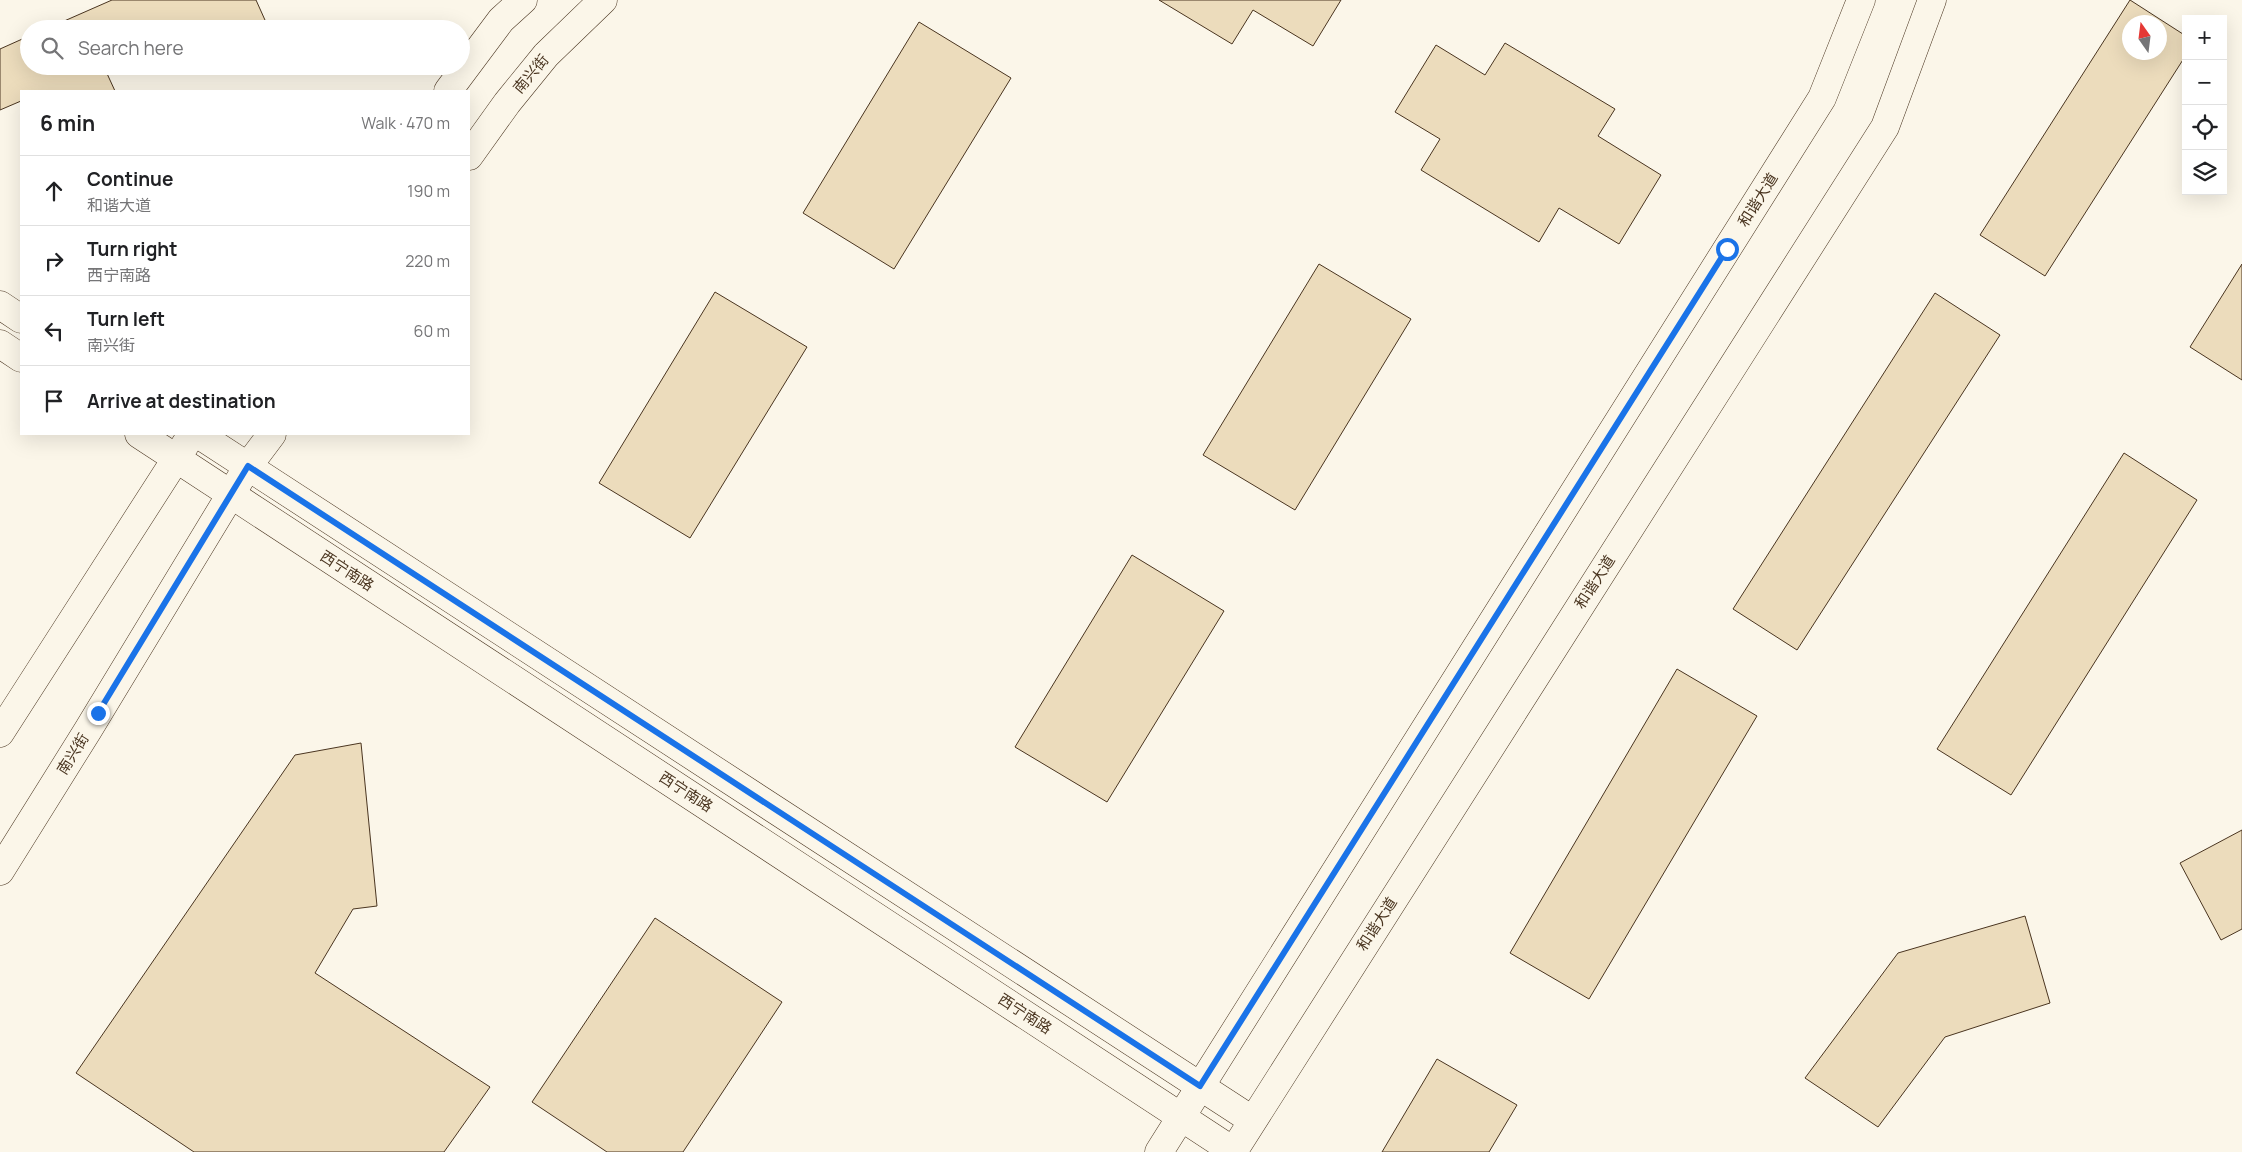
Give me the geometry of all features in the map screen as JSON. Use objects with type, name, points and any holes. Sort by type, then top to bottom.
[{"type":"street","points":[[470,62],[501,20],[523,0]]},
{"type":"street","name":"南兴街","points":[[470,155],[507,102],[546,55],[603,0]]},
{"type":"street","name":"和谐大道","points":[[1159,1152],[1822,98],[1861,0]]},
{"type":"street","name":"和谐大道","points":[[1233,1152],[1885,127],[1932,0]]},
{"type":"street","points":[[449,90],[460,75]]},
{"type":"street","points":[[0,305],[20,318]]},
{"type":"street","points":[[0,344],[20,357]]},
{"type":"street","name":"西宁南路","points":[[141,435],[1182,1116],[1233,1152]]},
{"type":"street","points":[[0,733],[191,435]]},
{"type":"street","points":[[200,435],[1252,1120]]},
{"type":"street","name":"南兴街","points":[[0,871],[248,466],[271,435]]},
{"type":"building","points":[[112,0],[256,0],[265,20],[66,20]]},
{"type":"building","points":[[1159,0],[1341,0],[1313,46],[1253,10],[1232,44]]},
{"type":"building","points":[[2130,0],[2153,15],[2122,15],[2122,60],[2167,60],[2167,24],[2182,33],[2182,61],[2045,276],[1980,235]]},
{"type":"building","points":[[919,22],[1011,78],[894,269],[803,213]]},
{"type":"building","points":[[20,40],[20,75],[108,75],[115,90],[20,90],[20,101],[0,110],[0,49]]},
{"type":"building","points":[[1505,43],[1615,109],[1598,136],[1661,175],[1619,244],[1559,208],[1539,242],[1421,170],[1440,139],[1395,112],[1436,45],[1485,75]]},
{"type":"building","points":[[1319,264],[1411,319],[1295,510],[1203,455]]},
{"type":"building","points":[[2242,264],[2242,380],[2190,347]]},
{"type":"building","points":[[715,292],[807,347],[690,538],[599,483]]},
{"type":"building","points":[[1935,293],[2000,335],[1797,650],[1733,609]]},
{"type":"building","points":[[2124,453],[2197,500],[2011,795],[1937,749]]},
{"type":"building","points":[[1132,555],[1224,611],[1107,802],[1015,747]]},
{"type":"building","points":[[1677,669],[1757,716],[1589,999],[1510,953]]},
{"type":"building","points":[[361,743],[377,906],[353,909],[315,973],[490,1087],[444,1152],[194,1152],[76,1073],[295,755]]},
{"type":"building","points":[[2242,830],[2242,929],[2221,940],[2180,863]]},
{"type":"building","points":[[2025,916],[2050,1003],[1945,1037],[1878,1127],[1805,1078],[1898,953]]},
{"type":"building","points":[[655,918],[782,1002],[683,1152],[607,1152],[532,1102]]},
{"type":"building","points":[[1437,1059],[1517,1105],[1489,1152],[1382,1152]]},
{"type":"route","points":[[98,713],[248,466],[1200,1086],[1727,249]]}]
